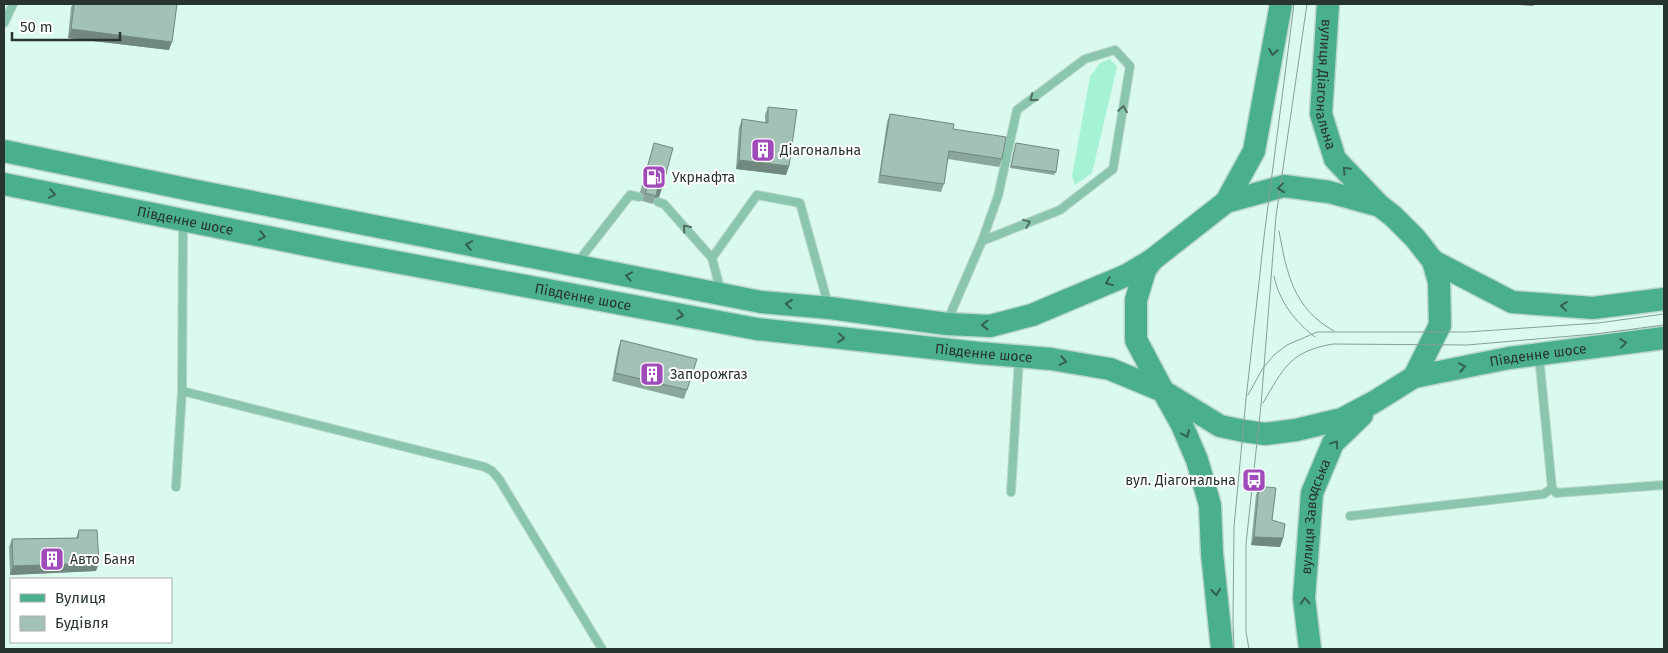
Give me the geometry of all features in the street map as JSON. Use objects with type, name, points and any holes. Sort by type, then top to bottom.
[{"type":"main road","points":[[1226,202],[1254,151],[1281,4]]},
{"type":"main road","name":"вулиця Діагональна","points":[[1328,4],[1321,114],[1335,159],[1380,206],[1415,238],[1433,261]]},
{"type":"main road","name":"Південне шосе","points":[[4,151],[761,302],[830,308],[947,324],[990,326],[1032,315],[1127,275],[1152,260],[1226,202]]},
{"type":"main road","name":"Південне шосе","points":[[4,184],[342,252],[757,329],[1051,359],[1110,369],[1163,391],[1220,426],[1244,431],[1265,434],[1296,430],[1342,419],[1374,402]]},
{"type":"main road","points":[[1226,202],[1284,186],[1329,192],[1380,206]]},
{"type":"main road","points":[[342,252],[351,221]]},
{"type":"main road","points":[[1152,260],[1145,270],[1136,300],[1136,340],[1182,425],[1197,460],[1210,505],[1212,552],[1222,649]]},
{"type":"main road","points":[[1433,261],[1512,302],[1593,308],[1664,299]]},
{"type":"main road","points":[[1374,402],[1414,377],[1440,326],[1439,282],[1433,261]]},
{"type":"main road","name":"Південне шосе","points":[[1414,377],[1509,358],[1664,338]]},
{"type":"main road","name":"вулиця Заводська","points":[[1310,649],[1304,598],[1312,493],[1333,443],[1374,402]]},
{"type":"lane","points":[[4,23],[13,4]]},
{"type":"lane","points":[[947,324],[982,241],[998,196],[1017,110],[1085,58],[1115,50],[1130,66],[1113,169],[1060,210],[982,241]]},
{"type":"lane","points":[[575,265],[630,194],[639,197]]},
{"type":"lane","points":[[712,258],[757,196],[800,203],[830,308]]},
{"type":"lane","points":[[658,202],[664,204],[712,258],[721,294]]},
{"type":"lane","points":[[176,487],[182,392],[183,220]]},
{"type":"lane","points":[[1539,354],[1552,488],[1556,493],[1664,485]]},
{"type":"lane","points":[[1011,492],[1019,356]]},
{"type":"lane","points":[[182,392],[484,467],[492,471],[499,479],[602,649]]},
{"type":"lane","points":[[1350,516],[1544,494],[1552,488]]},
{"type":"green space","points":[[1110,59],[1117,67],[1092,173],[1075,185],[1072,176],[1090,77],[1100,63]]},
{"type":"building","points":[[74,4],[177,4],[172,42],[71,29]]},
{"type":"building","name":"Діагональна","points":[[768,107],[797,110],[789,166],[739,160],[742,119],[768,123]]},
{"type":"building","points":[[890,114],[954,124],[953,129],[1006,137],[1002,159],[949,151],[944,184],[880,175]]},
{"type":"building","name":"Укрнафта","points":[[654,143],[673,148],[662,188],[657,190],[656,196],[645,193],[648,187],[643,183]]},
{"type":"building","points":[[1016,143],[1059,150],[1056,172],[1011,166]]},
{"type":"building","name":"Запорожгаз","points":[[621,340],[697,359],[687,390],[615,373]]},
{"type":"building","points":[[1259,486],[1276,488],[1272,520],[1285,524],[1283,538],[1254,537]]},
{"type":"building","name":"Авто Баня","points":[[79,530],[97,530],[99,563],[13,566],[12,539],[78,538]]},
{"type":"tram line","points":[[1234,649],[1234,527],[1264,237],[1294,4]]},
{"type":"tram line","points":[[1249,649],[1246,632],[1246,544],[1261,405],[1276,216],[1307,4]]},
{"type":"tram line","points":[[1279,231],[1289,275],[1301,301],[1309,312],[1334,331]]},
{"type":"tram line","points":[[1274,276],[1276,285],[1289,310],[1301,325],[1315,337]]},
{"type":"tram line","points":[[1248,395],[1263,368],[1275,354],[1287,345],[1317,332],[1467,332],[1598,323],[1664,314]]},
{"type":"tram line","points":[[1263,403],[1276,380],[1289,363],[1307,351],[1333,344],[1467,345],[1595,334],[1664,325]]},
{"type":"place","name":"Діагональна","points":[[763,150]]},
{"type":"place","name":"Укрнафта","points":[[654,177]]},
{"type":"place","name":"Запорожгаз","points":[[652,374]]},
{"type":"place","name":"вул. Діагональна","points":[[1254,480]]},
{"type":"place","name":"Авто Баня","points":[[52,559]]}]
